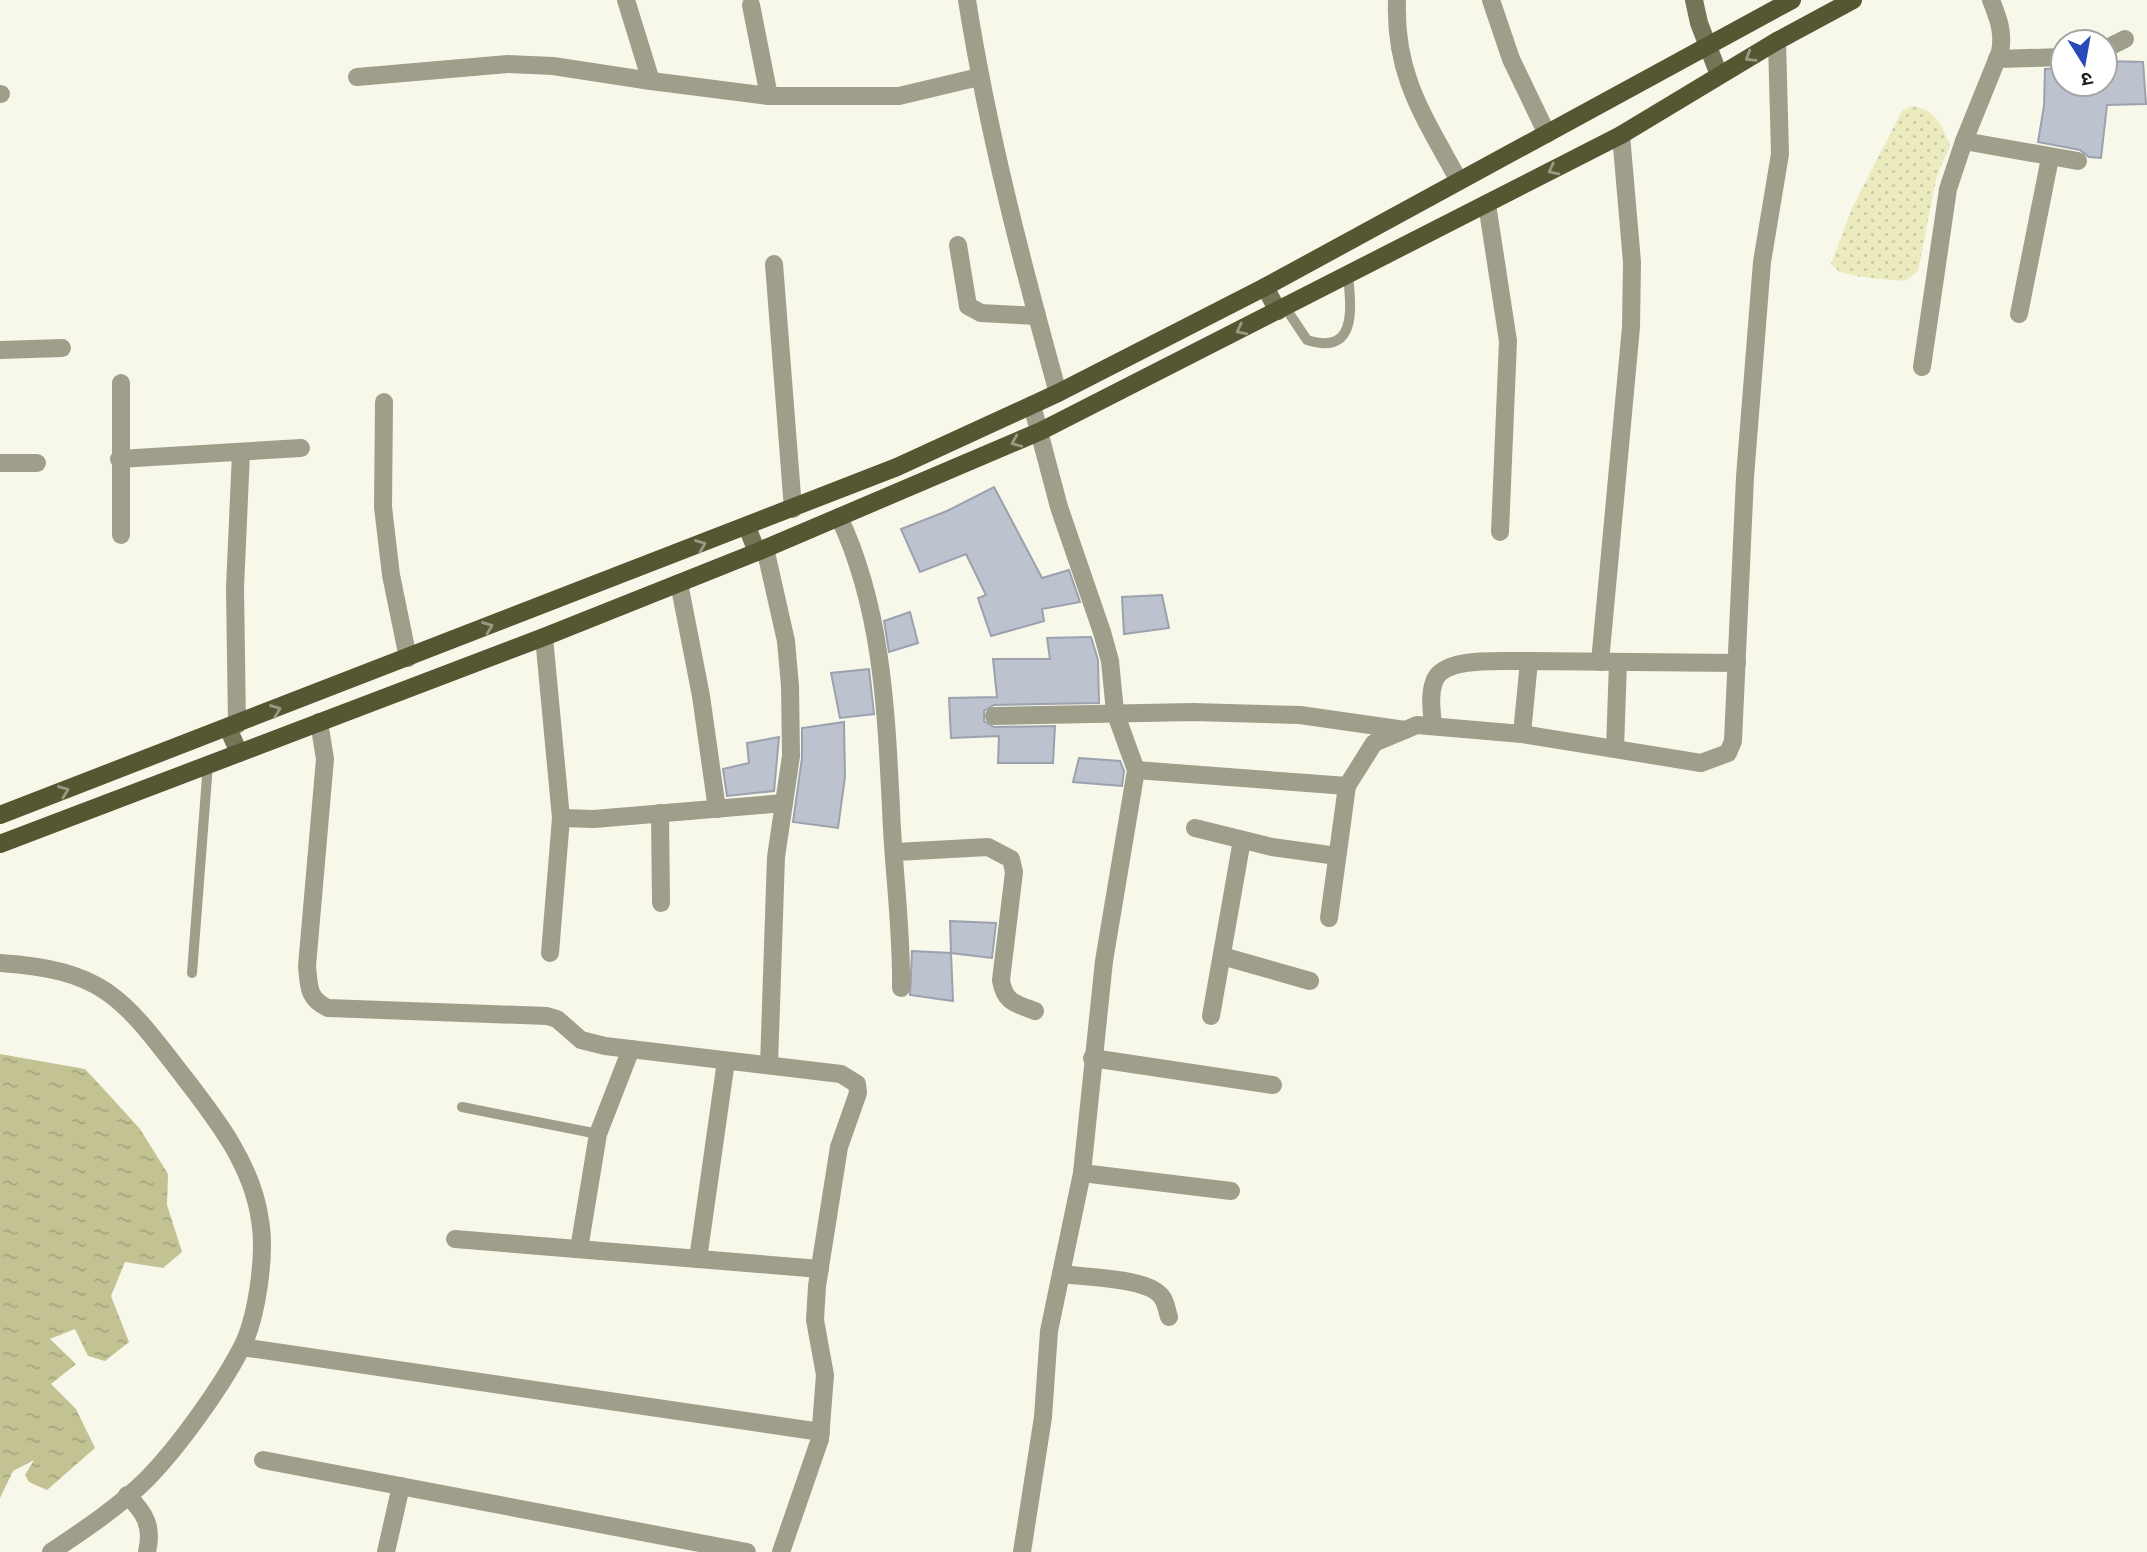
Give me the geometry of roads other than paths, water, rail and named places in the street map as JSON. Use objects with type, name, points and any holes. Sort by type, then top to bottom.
[{"type":"main road","points":[[0,815],[233,727],[897,467],[1058,393],[1265,286],[1792,0]]},
{"type":"main road","points":[[0,844],[544,637],[761,550],[1041,431],[1621,135],[1777,41],[1853,0]]},
{"type":"street","points":[[626,0],[651,81]]},
{"type":"street","points":[[967,0],[979,77],[1016,242],[1058,393]]},
{"type":"street","points":[[1397,0],[1398,49],[1404,72],[1418,106],[1459,181]]},
{"type":"street","points":[[1491,0],[1511,59],[1546,134]]},
{"type":"street","points":[[1694,0],[1719,75]]},
{"type":"street","points":[[1922,367],[1948,189],[2003,39],[1999,20],[1990,0]]},
{"type":"street","points":[[751,5],[769,96]]},
{"type":"street","points":[[2119,42],[2125,39]]},
{"type":"street","points":[[1329,918],[1347,786],[1374,743],[1417,725],[1522,734],[1701,763],[1728,753],[1733,741],[1745,477],[1761,276],[1780,154],[1777,41]]},
{"type":"street","points":[[1997,59],[2049,58]]},
{"type":"street","points":[[356,77],[509,64],[565,67],[769,96],[899,96],[979,77]]},
{"type":"street","points":[[1615,750],[1609,662],[1632,262],[1621,135]]},
{"type":"street","points":[[1964,141],[2078,161]]},
{"type":"street","points":[[2019,314],[2050,158]]},
{"type":"street","points":[[1487,204],[1508,341],[1500,532]]},
{"type":"street","points":[[958,245],[968,306],[981,313],[1037,316]]},
{"type":"street","points":[[774,264],[793,509]]},
{"type":"street","points":[[1265,286],[1282,309]]},
{"type":"street","points":[[0,350],[62,348]]},
{"type":"street","points":[[121,383],[121,535]]},
{"type":"street","points":[[384,402],[383,508],[390,575],[408,658]]},
{"type":"street","points":[[1022,1552],[1043,1417],[1049,1331],[1082,1173],[1104,961],[1136,770],[1115,712],[1110,662],[1059,507],[1032,405]]},
{"type":"street","points":[[119,459],[301,448]]},
{"type":"street","points":[[239,753],[233,727],[241,453]]},
{"type":"street","points":[[0,463],[37,463]]},
{"type":"street","points":[[839,517],[852,548],[882,664],[902,937],[901,988]]},
{"type":"street","points":[[747,527],[761,550],[786,641],[790,686],[791,756],[776,857],[769,1065]]},
{"type":"street","points":[[678,583],[701,696],[717,809]]},
{"type":"street","points":[[544,637],[561,818],[550,953]]},
{"type":"street","points":[[1433,726],[1431,694],[1434,680],[1442,668],[1455,664],[1529,661],[1737,663]]},
{"type":"street","points":[[1522,734],[1529,661]]},
{"type":"street","points":[[994,716],[1115,712],[1300,715],[1405,730]]},
{"type":"street","points":[[319,722],[325,759],[307,966],[310,992],[316,1003],[328,1009],[547,1016],[557,1019],[581,1040],[631,1049],[841,1074],[857,1084],[858,1093],[839,1147],[820,1269],[815,1320],[825,1375],[821,1432],[809,1478],[781,1552]]},
{"type":"street","points":[[1136,770],[1347,786]]},
{"type":"street","points":[[561,818],[784,803]]},
{"type":"street","points":[[660,813],[661,903]]},
{"type":"street","points":[[1195,828],[1242,840],[1337,856]]},
{"type":"street","points":[[1211,1016],[1242,840]]},
{"type":"street","points":[[896,852],[988,847],[1012,859],[1014,872],[1001,980],[1003,995],[1008,1000],[1035,1011]]},
{"type":"street","points":[[1222,956],[1310,981]]},
{"type":"street","points":[[0,962],[41,965],[87,978],[117,997],[156,1041],[214,1116],[244,1167],[260,1219],[262,1256],[256,1296],[242,1348],[202,1409],[147,1478],[51,1552]]},
{"type":"street","points":[[579,1249],[598,1134],[631,1049]]},
{"type":"street","points":[[1092,1058],[1273,1085]]},
{"type":"street","points":[[698,1259],[726,1060]]},
{"type":"street","points":[[1082,1173],[1231,1191]]},
{"type":"street","points":[[455,1239],[820,1269]]},
{"type":"street","points":[[1061,1274],[1139,1285],[1157,1291],[1164,1300],[1169,1317]]},
{"type":"street","points":[[242,1348],[821,1432]]},
{"type":"street","points":[[264,1460],[747,1552]]},
{"type":"street","points":[[386,1552],[401,1486]]},
{"type":"street","points":[[127,1495],[142,1510],[149,1524],[147,1552]]},
{"type":"lane","points":[[1282,309],[1307,340],[1330,342],[1343,336],[1351,315],[1348,275]]},
{"type":"lane","points":[[192,973],[208,764]]},
{"type":"lane","points":[[462,1107],[598,1134]]},
{"type":"water","points":[[0,1054],[85,1069],[111,1097],[140,1129],[168,1174],[167,1205],[182,1252],[163,1268],[125,1262],[111,1296],[129,1342],[105,1361],[88,1356],[75,1329],[50,1339],[76,1364],[51,1384],[76,1409],[95,1448],[47,1490],[29,1482],[25,1475],[34,1460],[13,1471],[0,1498]]}]
